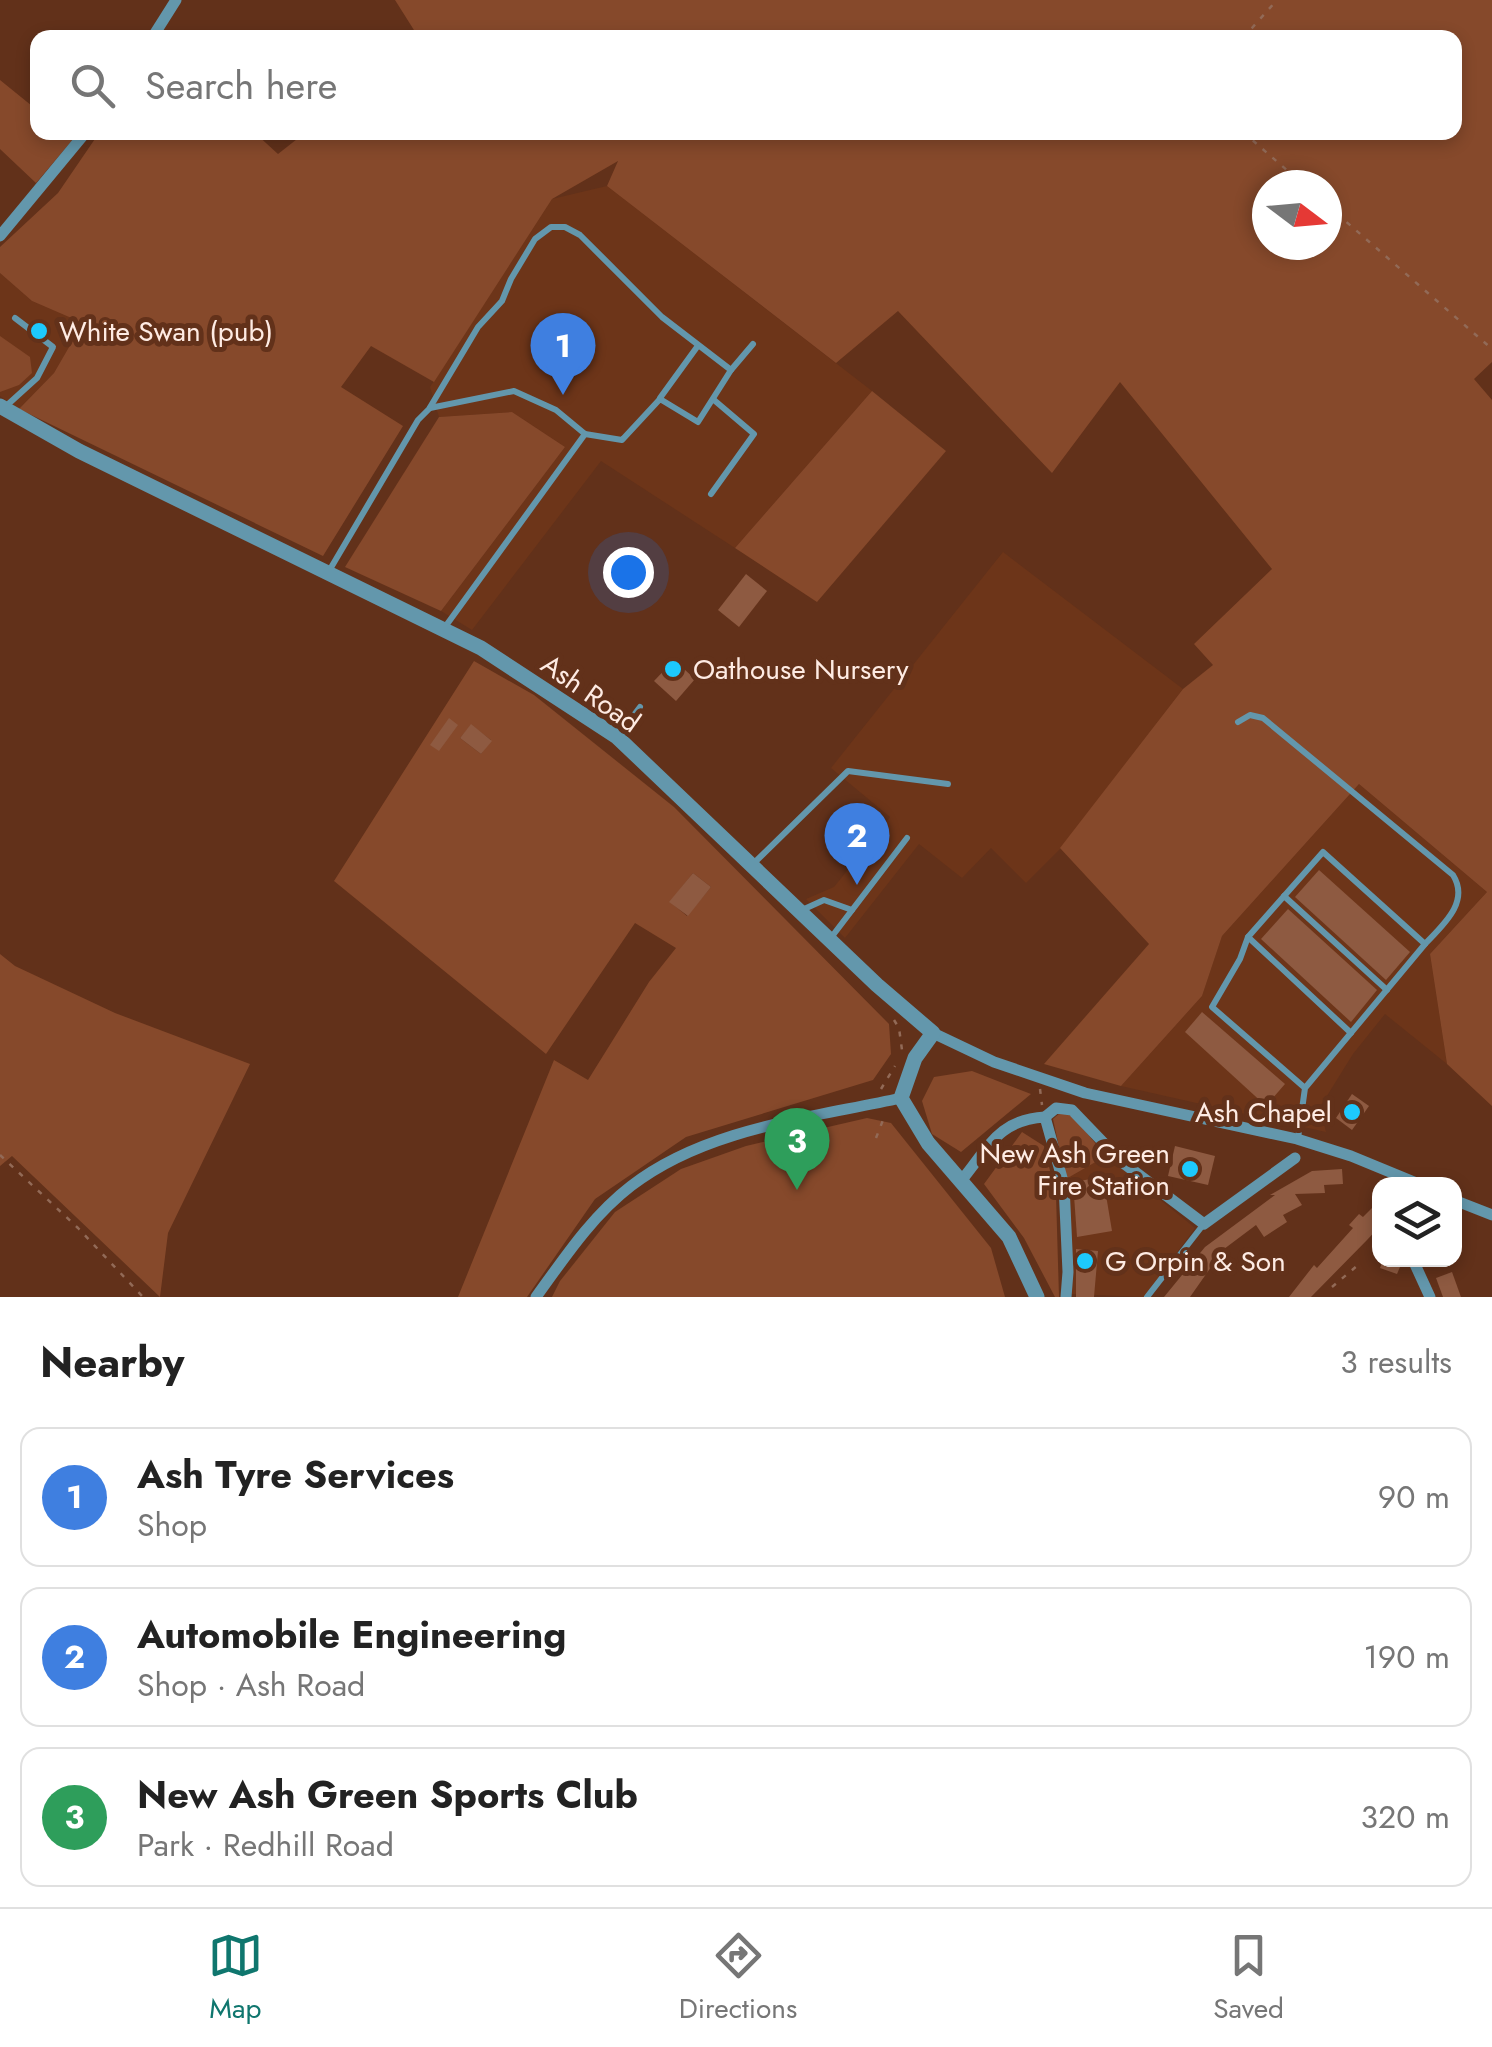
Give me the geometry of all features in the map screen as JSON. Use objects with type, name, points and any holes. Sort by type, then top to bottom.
[{"type":"street","points":[[157,30],[176,0]]},
{"type":"street","points":[[0,236],[79,140]]},
{"type":"street","name":"Ash Road","points":[[2,407],[79,451],[444,628],[617,737],[829,940],[933,1032]]},
{"type":"street","points":[[896,1099],[914,1058],[933,1032],[994,1062],[1085,1092],[1298,1140],[1402,1177]]},
{"type":"street","points":[[896,1099],[928,1143],[1008,1236],[1037,1297]]},
{"type":"street","points":[[536,1297],[584,1230],[632,1184],[732,1135],[896,1099]]},
{"type":"street","points":[[961,1181],[1008,1124],[1047,1115],[1056,1108],[1072,1110],[1122,1162],[1204,1224],[1295,1158]]},
{"type":"street","points":[[1047,1115],[1064,1185],[1066,1297]]},
{"type":"street","points":[[1462,1203],[1492,1216]]},
{"type":"street","points":[[1416,1267],[1430,1297]]},
{"type":"lane","points":[[328,572],[472,335],[502,301],[535,239],[551,228],[565,227],[580,234],[697,346],[731,370]]},
{"type":"lane","points":[[2,407],[38,378],[53,347],[15,318]]},
{"type":"lane","points":[[660,398],[698,422],[753,344]]},
{"type":"lane","points":[[429,408],[514,391],[556,410],[585,434],[622,440],[660,398],[697,346]]},
{"type":"lane","points":[[712,494],[754,434],[714,400]]},
{"type":"lane","points":[[444,628],[585,434]]},
{"type":"lane","points":[[617,737],[640,707]]},
{"type":"lane","points":[[1238,722],[1250,714],[1263,718],[1453,874],[1460,889],[1458,903],[1305,1088],[1298,1140]]},
{"type":"lane","points":[[752,865],[848,771],[948,784]]},
{"type":"lane","points":[[829,940],[907,838]]},
{"type":"lane","points":[[1305,1088],[1212,1007],[1248,938],[1323,852],[1425,944]]},
{"type":"lane","points":[[1284,896],[1387,990]]},
{"type":"lane","points":[[800,910],[824,900],[852,910]]},
{"type":"lane","points":[[1248,938],[1351,1033]]},
{"type":"lane","points":[[1148,1297],[1204,1224]]},
{"type":"path","points":[[1250,30],[1277,0]]},
{"type":"path","points":[[1252,140],[1287,170]]},
{"type":"path","points":[[1342,219],[1492,349]]},
{"type":"path","points":[[881,1089],[903,1046],[899,1028],[889,1013]]},
{"type":"path","points":[[1040,1078],[1039,1103],[1047,1115]]},
{"type":"path","points":[[876,1138],[896,1099]]},
{"type":"path","points":[[0,1155],[78,1228],[143,1297]]},
{"type":"path","points":[[1332,1288],[1358,1266]]},
{"type":"shaded area","points":[[395,0],[1492,0],[1492,362],[1474,379],[1492,400],[1492,1106],[1447,1064],[1430,954],[1487,892],[1359,784],[1222,936],[1202,996],[1121,1086],[1044,1064],[1149,944],[1060,848],[1183,689],[1213,665],[1194,644],[1272,569],[1120,382],[1052,473],[898,311],[836,363],[607,186],[618,161],[552,199],[434,382],[371,346],[341,387],[403,426],[323,556],[19,409],[54,373],[83,323],[32,301],[0,273],[0,247],[58,193],[94,140],[263,140],[278,154],[296,140],[1462,140],[1462,30],[414,30]]},
{"type":"shaded area","points":[[0,80],[30,104],[30,140],[72,140],[36,183],[0,149]]},
{"type":"shaded area","points":[[607,186],[872,391],[735,548],[601,461],[472,630],[441,611],[565,447],[512,412],[439,417],[430,387],[552,199]]},
{"type":"shaded area","points":[[0,273],[32,301],[84,323],[54,373],[19,409],[0,396]]},
{"type":"shaded area","points":[[0,336],[30,357],[32,373],[19,385],[0,392]]},
{"type":"shaded area","points":[[872,391],[946,451],[817,602],[735,548]]},
{"type":"shaded area","points":[[512,412],[565,447],[441,611],[345,567],[439,417]]},
{"type":"shaded area","points":[[1003,552],[1183,689],[1061,848],[1026,883],[991,848],[962,878],[919,844],[845,938],[806,899],[834,887],[890,817],[831,768]]},
{"type":"shaded area","points":[[474,661],[534,695],[674,807],[889,1024],[891,1054],[873,1080],[686,1137],[595,1199],[527,1297],[458,1297],[554,1060],[588,1080],[649,982],[676,948],[635,923],[546,1054],[334,881]],"holes":[[[471,725],[491,740],[481,754],[460,738]],[[693,873],[711,887],[687,916],[670,902]]]},
{"type":"shaded area","points":[[1359,784],[1487,892],[1430,954],[1447,1064],[1385,1014],[1353,1054],[1320,1107],[1326,1132],[1121,1086],[1202,996],[1222,936]]},
{"type":"shaded area","points":[[0,954],[15,966],[115,1013],[250,1064],[168,1233],[160,1297],[12,1156],[0,1166]]},
{"type":"shaded area","points":[[972,1071],[1031,1094],[961,1152],[932,1134],[922,1101],[934,1077]]},
{"type":"shaded area","points":[[1060,1113],[1070,1113],[1106,1156],[1066,1179],[1053,1119]]},
{"type":"shaded area","points":[[867,1118],[891,1123],[991,1248],[1005,1297],[552,1297],[560,1281],[615,1212],[681,1169],[746,1146]]},
{"type":"shaded area","points":[[1022,1132],[1044,1146],[1056,1195],[1059,1297],[1055,1297],[1024,1238],[984,1184]]},
{"type":"shaded area","points":[[1106,1156],[1195,1228],[1144,1297],[1072,1294],[1066,1179]]},
{"type":"building","points":[[746,574],[767,591],[739,627],[718,610]]},
{"type":"building","points":[[674,660],[695,679],[676,701],[654,681]]},
{"type":"building","points":[[449,718],[458,725],[439,751],[430,745]]},
{"type":"building","points":[[471,724],[492,741],[481,754],[460,738]]},
{"type":"building","points":[[1319,870],[1410,952],[1386,980],[1295,897]]},
{"type":"building","points":[[693,873],[711,887],[688,916],[669,902]]},
{"type":"building","points":[[1288,909],[1377,990],[1351,1022],[1261,939]]},
{"type":"building","points":[[1202,1012],[1285,1084],[1266,1106],[1185,1032]]},
{"type":"building","name":"Ash Chapel","points":[[1352,1094],[1369,1106],[1352,1130],[1336,1118]]},
{"type":"building","name":"New Ash Green Fire Station","points":[[1175,1146],[1215,1156],[1208,1185],[1168,1176]]},
{"type":"building","points":[[1342,1169],[1343,1184],[1324,1185],[1325,1193],[1295,1194],[1302,1205],[1283,1215],[1287,1222],[1264,1237],[1256,1225],[1212,1258],[1216,1260],[1190,1297],[1164,1297],[1205,1247],[1275,1195],[1270,1195],[1312,1171]]},
{"type":"building","points":[[1103,1177],[1112,1231],[1077,1237],[1073,1182]]},
{"type":"building","points":[[1372,1208],[1372,1235],[1311,1297],[1289,1297],[1314,1265],[1317,1268],[1353,1228],[1349,1225],[1359,1214],[1363,1217]]},
{"type":"building","points":[[1076,1249],[1098,1251],[1094,1297],[1076,1297]]},
{"type":"building","points":[[1380,1267],[1400,1267],[1397,1274]]},
{"type":"building","points":[[1452,1272],[1461,1297],[1443,1297],[1436,1278]]},
{"type":"place","name":"White Swan (pub)","points":[[39,331]]},
{"type":"place","name":"Ash Tyre Services","points":[[563,395]]},
{"type":"place","name":"Oathouse Nursery","points":[[673,669]]},
{"type":"place","name":"Automobile Engineering","points":[[857,885]]},
{"type":"place","name":"Ash Chapel","points":[[1352,1112]]},
{"type":"place","name":"New Ash Green Fire Station","points":[[1190,1169]]},
{"type":"place","name":"New Ash Green Sports Club","points":[[797,1190]]},
{"type":"place","name":"G Orpin & Son","points":[[1085,1261]]}]
